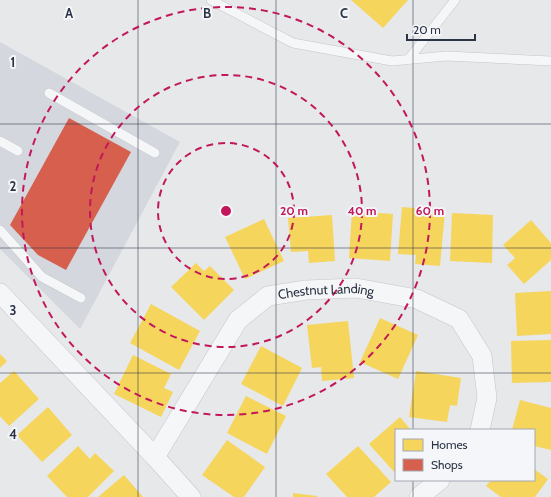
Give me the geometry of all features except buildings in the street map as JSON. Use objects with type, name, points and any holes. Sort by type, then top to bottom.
[{"type":"street","name":"Chestnut Landing","points":[[155,457],[238,320],[268,296],[306,290],[356,288],[417,299],[459,319],[482,356],[487,398],[480,429]]},
{"type":"street","points":[[0,293],[191,497]]},
{"type":"street","points":[[419,497],[439,481]]},
{"type":"lane","points":[[211,0],[293,43],[392,61],[446,56],[551,62]]},
{"type":"lane","points":[[408,60],[455,0]]},
{"type":"lane","points":[[49,93],[155,154]]},
{"type":"lane","points":[[0,141],[18,151]]},
{"type":"lane","points":[[0,230],[42,277],[81,298]]},
{"type":"shaded area","points":[[0,42],[180,142],[80,329],[0,249]]}]
